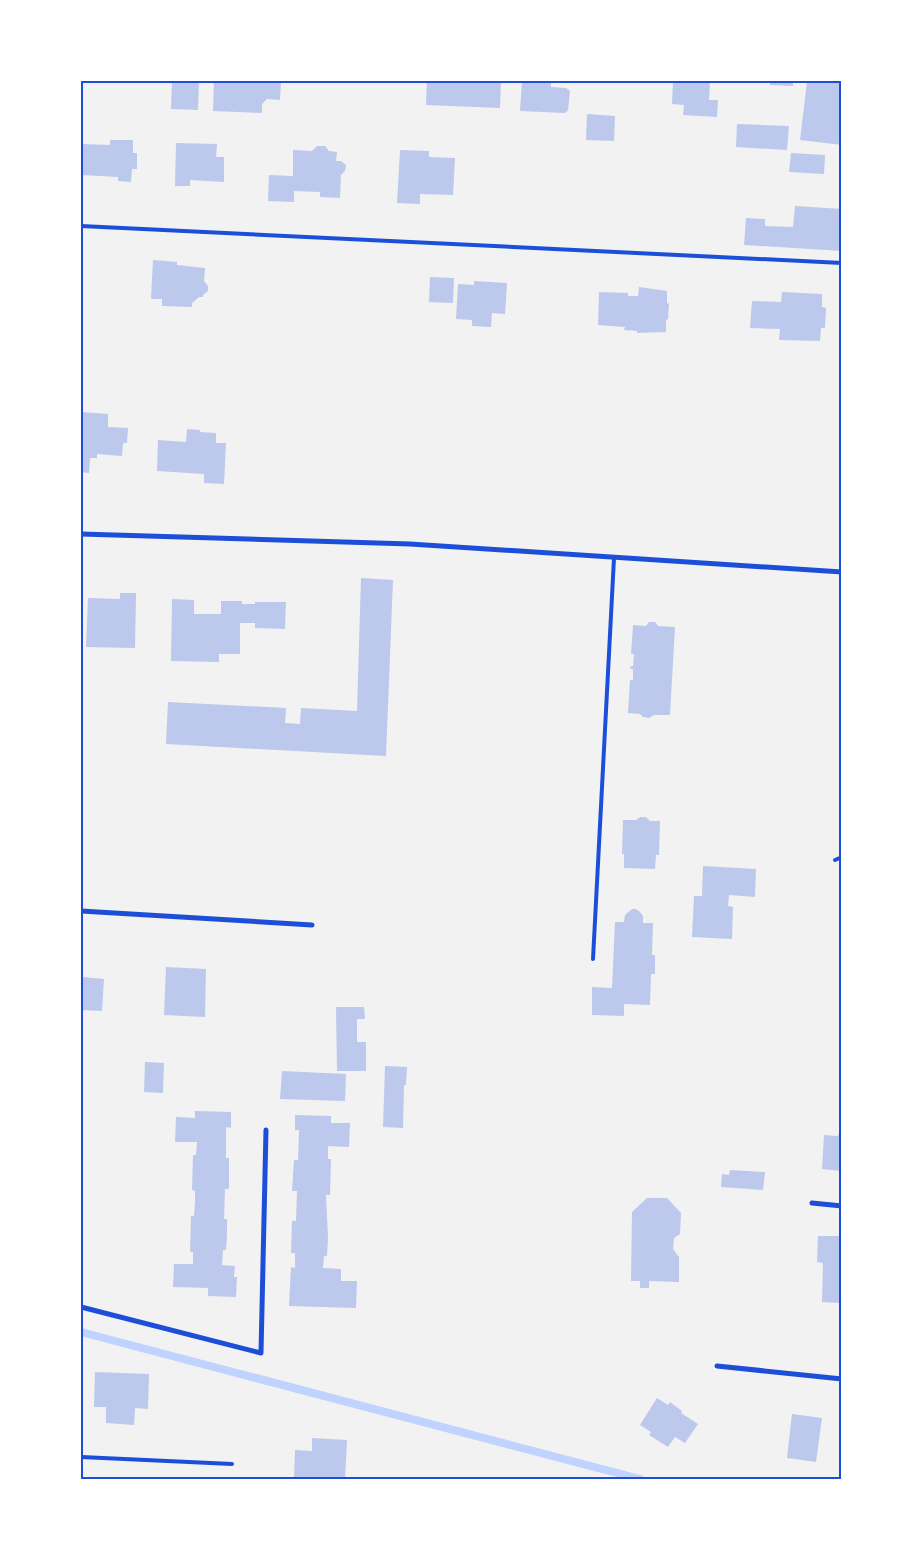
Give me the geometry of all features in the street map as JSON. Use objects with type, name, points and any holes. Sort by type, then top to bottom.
[{"type":"street","points":[[81,534],[410,544],[842,572]]},
{"type":"street","points":[[81,911],[312,925]]},
{"type":"street","points":[[81,1307],[262,1353],[266,1130]]},
{"type":"street","points":[[812,1203],[842,1206]]},
{"type":"street","points":[[717,1366],[842,1379]]},
{"type":"lane","points":[[81,226],[842,263]]},
{"type":"lane","points":[[593,959],[614,558]]},
{"type":"lane","points":[[834,860],[842,857]]},
{"type":"lane","points":[[81,1457],[232,1464]]},
{"type":"building","points":[[172,81],[199,81],[198,110],[171,109]]},
{"type":"building","points":[[214,81],[281,81],[280,100],[267,99],[262,104],[262,113],[213,111]]},
{"type":"building","points":[[427,81],[501,81],[500,108],[426,105]]},
{"type":"building","points":[[522,81],[551,81],[551,87],[566,88],[570,91],[568,110],[565,113],[520,111]]},
{"type":"building","points":[[673,81],[710,81],[709,100],[718,100],[717,117],[683,115],[684,105],[672,104]]},
{"type":"building","points":[[770,81],[793,81],[793,86],[770,85]]},
{"type":"building","points":[[807,81],[842,81],[842,145],[800,140]]},
{"type":"building","points":[[587,114],[615,116],[614,141],[586,140]]},
{"type":"building","points":[[737,124],[789,126],[787,150],[736,147]]},
{"type":"building","points":[[110,140],[133,140],[133,153],[137,153],[137,169],[132,169],[131,182],[118,181],[118,177],[81,175],[81,144],[110,145]]},
{"type":"building","points":[[176,143],[217,144],[216,157],[224,157],[224,182],[190,180],[190,186],[175,186]]},
{"type":"building","points":[[317,146],[325,146],[329,151],[337,152],[336,161],[341,161],[346,165],[345,171],[341,175],[340,198],[320,197],[320,192],[294,191],[294,202],[268,201],[269,175],[293,176],[293,150],[312,151]]},
{"type":"building","points":[[400,150],[429,151],[429,157],[455,158],[453,195],[420,194],[420,204],[397,203]]},
{"type":"building","points":[[791,153],[825,155],[824,174],[789,172]]},
{"type":"building","points":[[795,206],[842,209],[842,251],[744,245],[746,218],[765,219],[765,226],[793,227]]},
{"type":"building","points":[[153,260],[177,262],[177,265],[205,268],[204,281],[208,286],[208,291],[203,297],[199,297],[192,303],[192,307],[162,306],[162,299],[151,299]]},
{"type":"building","points":[[430,277],[454,278],[453,303],[429,302]]},
{"type":"building","points":[[474,281],[507,283],[505,314],[492,313],[491,327],[472,326],[472,320],[456,319],[458,284],[474,285]]},
{"type":"building","points":[[639,287],[667,291],[667,304],[669,303],[666,332],[637,333],[637,331],[624,330],[625,327],[598,325],[599,292],[628,293],[628,296],[638,296]]},
{"type":"building","points":[[782,292],[822,294],[822,307],[826,308],[825,328],[821,328],[820,341],[779,340],[780,329],[750,328],[752,301],[781,302]]},
{"type":"building","points":[[81,412],[108,414],[108,427],[128,428],[127,443],[123,443],[122,456],[97,454],[97,458],[90,458],[89,473],[81,472]]},
{"type":"building","points":[[187,429],[216,433],[216,443],[226,443],[224,484],[204,483],[204,474],[157,471],[158,440],[186,442]]},
{"type":"building","points":[[361,578],[393,580],[386,756],[166,744],[168,702],[286,708],[285,723],[300,724],[301,708],[357,711]]},
{"type":"building","points":[[120,593],[136,593],[135,648],[86,647],[88,598],[120,599]]},
{"type":"building","points":[[172,599],[194,600],[194,614],[221,614],[221,601],[242,601],[242,604],[286,602],[285,629],[255,628],[255,623],[240,623],[240,654],[219,654],[219,662],[171,661]]},
{"type":"building","points":[[649,622],[655,622],[658,626],[675,627],[670,715],[654,715],[649,718],[643,717],[640,714],[628,713],[630,680],[633,680],[633,669],[630,669],[633,666],[634,654],[631,654],[633,625],[646,626]]},
{"type":"building","points":[[640,817],[646,817],[650,821],[660,821],[659,855],[656,855],[655,869],[624,868],[624,854],[622,854],[623,820],[636,820]]},
{"type":"building","points":[[703,866],[756,869],[755,897],[729,895],[728,906],[733,907],[732,939],[692,937],[694,896],[702,896]]},
{"type":"building","points":[[632,909],[640,912],[643,916],[643,923],[653,923],[652,955],[655,955],[655,974],[651,974],[650,1005],[624,1004],[624,1016],[592,1015],[592,987],[612,988],[615,922],[624,922],[625,915]]},
{"type":"building","points":[[166,967],[206,969],[205,1017],[164,1015]]},
{"type":"building","points":[[81,973],[83,973],[83,977],[104,979],[102,1011],[81,1010]]},
{"type":"building","points":[[336,1007],[364,1007],[365,1019],[357,1019],[357,1042],[366,1042],[366,1071],[337,1071]]},
{"type":"building","points":[[145,1062],[164,1063],[163,1093],[144,1092]]},
{"type":"building","points":[[385,1066],[407,1067],[406,1085],[404,1085],[403,1128],[383,1127]]},
{"type":"building","points":[[282,1071],[346,1074],[345,1101],[280,1099]]},
{"type":"building","points":[[195,1111],[231,1112],[231,1128],[226,1127],[229,1189],[225,1189],[224,1219],[227,1219],[227,1235],[222,1265],[235,1266],[234,1277],[237,1277],[236,1297],[208,1296],[208,1288],[173,1287],[174,1264],[193,1264],[193,1252],[190,1252],[191,1216],[194,1216],[195,1203],[195,1191],[192,1190],[193,1155],[196,1155],[197,1142],[175,1142],[176,1117],[195,1118]]},
{"type":"building","points":[[295,1115],[331,1116],[331,1123],[350,1123],[349,1147],[328,1146],[328,1159],[331,1159],[330,1195],[326,1195],[328,1238],[327,1256],[324,1256],[323,1268],[341,1269],[341,1281],[357,1281],[356,1308],[289,1306],[291,1267],[295,1268],[295,1253],[291,1253],[292,1221],[296,1221],[297,1191],[292,1191],[294,1160],[298,1160],[299,1130],[295,1130]]},
{"type":"building","points":[[839,1132],[842,1132],[842,1171],[822,1169],[824,1135],[838,1136]]},
{"type":"building","points":[[730,1170],[765,1172],[763,1190],[721,1187],[722,1174],[729,1175]]},
{"type":"building","points":[[647,1198],[667,1198],[681,1213],[680,1234],[674,1238],[673,1249],[679,1257],[679,1282],[649,1281],[649,1288],[640,1288],[640,1281],[631,1281],[632,1212]]},
{"type":"building","points":[[818,1236],[842,1236],[842,1303],[822,1302],[823,1263],[817,1262]]},
{"type":"building","points":[[95,1372],[149,1374],[148,1409],[135,1408],[134,1425],[106,1423],[106,1407],[94,1407]]},
{"type":"building","points":[[657,1398],[668,1405],[670,1402],[682,1411],[681,1413],[698,1424],[685,1443],[675,1437],[668,1447],[649,1435],[651,1432],[640,1425]]},
{"type":"building","points":[[792,1414],[822,1418],[816,1462],[787,1458]]},
{"type":"building","points":[[312,1438],[347,1440],[345,1479],[294,1479],[295,1450],[312,1451]]},
{"type":"waterway","points":[[81,1332],[640,1479]]}]
